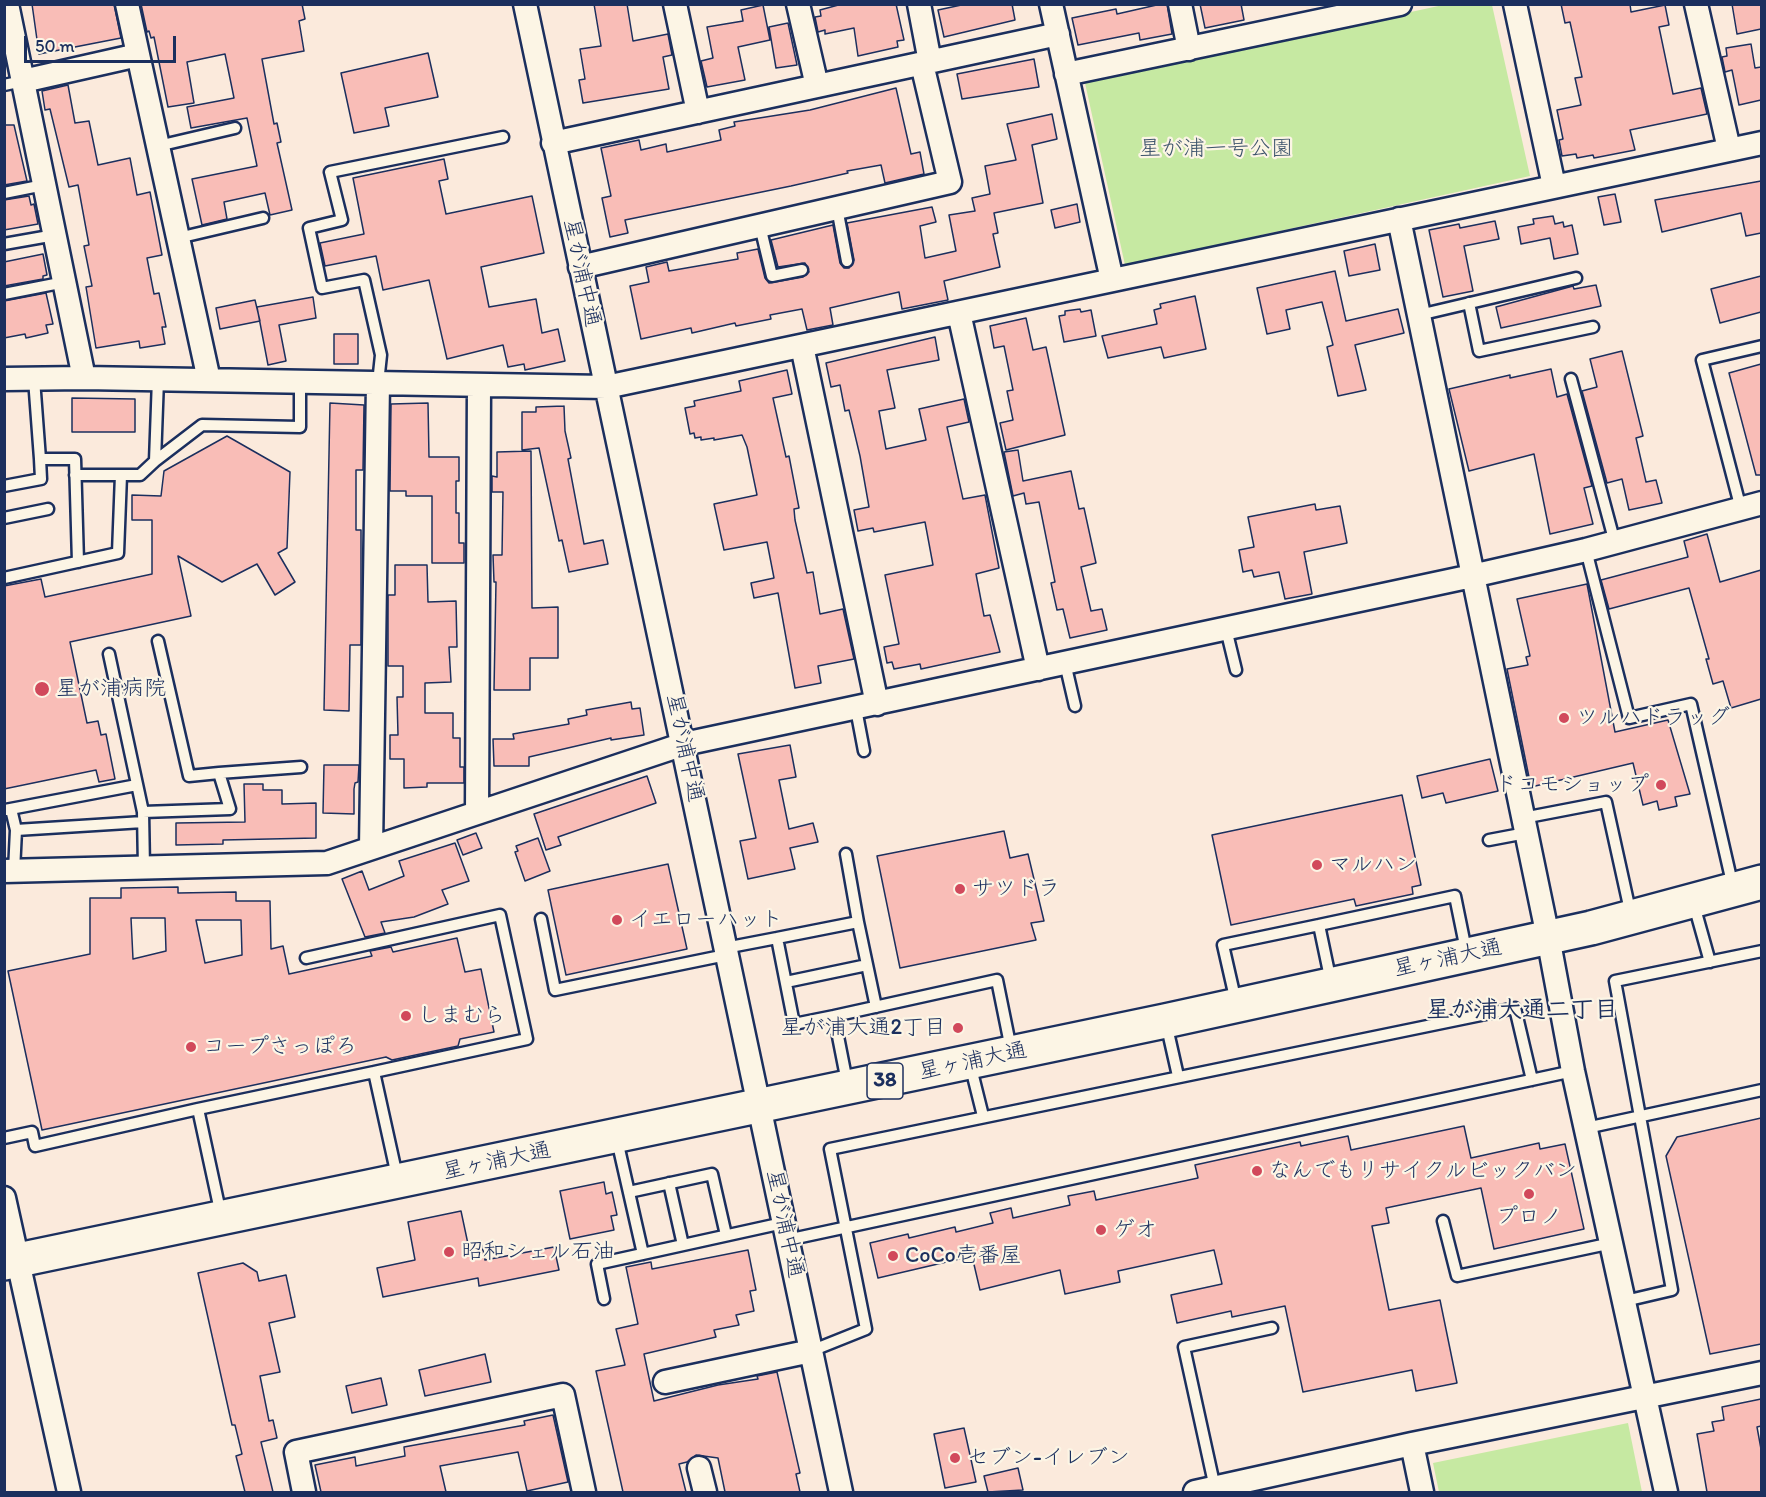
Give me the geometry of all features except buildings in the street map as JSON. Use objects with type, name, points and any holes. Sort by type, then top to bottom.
[{"type":"highway","name":"星ヶ浦大通","points":[[11,1261],[759,1108],[1166,1021],[1548,937],[1747,886]]},
{"type":"street","points":[[7,4],[14,83],[44,185],[84,378]]},
{"type":"street","points":[[127,4],[209,380]]},
{"type":"street","name":"星が浦中通","points":[[525,4],[684,744],[841,1492]]},
{"type":"street","points":[[675,4],[698,112]]},
{"type":"street","points":[[798,4],[817,86]]},
{"type":"street","points":[[580,267],[950,182],[926,63],[919,4]]},
{"type":"street","points":[[1051,4],[1112,280]]},
{"type":"street","points":[[1180,4],[1189,49]]},
{"type":"street","points":[[1066,74],[1189,49],[1306,14],[1400,4]]},
{"type":"street","points":[[1515,4],[1554,186]]},
{"type":"street","points":[[1696,4],[1729,149]]},
{"type":"street","points":[[554,143],[1058,34]]},
{"type":"street","points":[[14,83],[138,55]]},
{"type":"street","points":[[4,379],[84,378],[606,387],[1761,143]]},
{"type":"street","points":[[1399,219],[1548,937],[1573,1071],[1666,1492]]},
{"type":"street","points":[[958,313],[1038,669]]},
{"type":"street","points":[[802,346],[866,706]]},
{"type":"street","points":[[370,848],[378,383]]},
{"type":"street","points":[[477,813],[479,385]]},
{"type":"street","points":[[9,871],[327,863],[684,744],[1472,576],[1616,543],[1751,506]]},
{"type":"street","points":[[4,1198],[11,1261],[69,1492]]},
{"type":"street","points":[[664,1382],[811,1351]]},
{"type":"street","points":[[1205,1490],[1283,1483],[1412,1444],[1761,1373]]},
{"type":"street","points":[[304,1492],[296,1452],[563,1395],[584,1492]]},
{"type":"street","points":[[1412,1444],[1422,1492]]},
{"type":"street","points":[[699,1468],[705,1492]]},
{"type":"lane","points":[[158,146],[234,128]]},
{"type":"lane","points":[[378,383],[381,355],[364,280],[322,288],[309,228],[342,220],[330,172],[503,137]]},
{"type":"lane","points":[[4,193],[44,185]]},
{"type":"lane","points":[[837,208],[847,261]]},
{"type":"lane","points":[[178,238],[263,218]]},
{"type":"lane","points":[[760,226],[772,276],[802,270]]},
{"type":"lane","points":[[4,244],[55,235]]},
{"type":"lane","points":[[1419,315],[1576,278]]},
{"type":"lane","points":[[4,294],[65,282]]},
{"type":"lane","points":[[1469,303],[1479,351],[1593,327]]},
{"type":"lane","points":[[1751,506],[1702,360],[1761,346]]},
{"type":"lane","points":[[4,486],[41,479],[34,379]]},
{"type":"lane","points":[[154,461],[158,379]]},
{"type":"lane","points":[[1571,379],[1616,543]]},
{"type":"lane","points":[[75,475],[140,475],[154,461],[202,425],[300,427],[300,382]]},
{"type":"lane","points":[[40,459],[75,459],[78,562]]},
{"type":"lane","points":[[4,578],[118,553],[121,475]]},
{"type":"lane","points":[[4,518],[48,509]]},
{"type":"lane","points":[[1586,550],[1629,718],[1691,704],[1747,886]]},
{"type":"lane","points":[[1226,629],[1236,670]]},
{"type":"lane","points":[[158,641],[189,776],[301,767]]},
{"type":"lane","points":[[109,654],[138,785],[143,817],[144,868]]},
{"type":"lane","points":[[1065,663],[1075,706]]},
{"type":"lane","points":[[864,751],[866,706]]},
{"type":"lane","points":[[16,830],[230,809],[219,772]]},
{"type":"lane","points":[[9,871],[16,830],[8,810],[138,785]]},
{"type":"lane","points":[[1489,840],[1524,826],[1606,802],[1632,917]]},
{"type":"lane","points":[[846,854],[876,1007]]},
{"type":"lane","points":[[1236,1005],[1223,945],[1455,896],[1467,954]]},
{"type":"lane","points":[[1692,901],[1710,962]]},
{"type":"lane","points":[[4,1138],[32,1132],[35,1146],[527,1039],[500,915],[306,958]]},
{"type":"lane","points":[[541,919],[555,990],[726,952],[777,938],[858,922]]},
{"type":"lane","points":[[1319,925],[1332,984]]},
{"type":"lane","points":[[777,938],[794,1024],[997,980],[1012,1054]]},
{"type":"lane","points":[[1625,1301],[1672,1290],[1615,981],[1761,951]]},
{"type":"lane","points":[[786,982],[867,965]]},
{"type":"lane","points":[[811,1351],[866,1329],[830,1149],[1515,1008],[1532,1080]]},
{"type":"lane","points":[[834,1016],[848,1088]]},
{"type":"lane","points":[[1166,1021],[1178,1076]]},
{"type":"lane","points":[[969,1062],[982,1116]]},
{"type":"lane","points":[[604,1299],[597,1264],[726,1235],[844,1227],[1573,1071]]},
{"type":"lane","points":[[374,1072],[398,1182]]},
{"type":"lane","points":[[1586,1128],[1761,1090]]},
{"type":"lane","points":[[198,1109],[222,1218]]},
{"type":"lane","points":[[617,1137],[643,1254]]},
{"type":"lane","points":[[629,1192],[712,1174],[726,1235]]},
{"type":"lane","points":[[669,1183],[683,1245]]},
{"type":"lane","points":[[1443,1221],[1457,1276],[1611,1243]]},
{"type":"lane","points":[[1205,1490],[1184,1347],[1272,1328]]},
{"type":"green space","name":"星が浦一号公園","points":[[1443,5],[1492,5],[1530,176],[1125,265],[1085,83]]},
{"type":"green space","points":[[1628,1423],[1642,1492],[1439,1492],[1433,1463]]},
{"type":"place","name":"星が浦病院","points":[[42,689]]},
{"type":"place","name":"ツルハドラッグ","points":[[1564,718]]},
{"type":"place","name":"ドコモショップ","points":[[1661,785]]},
{"type":"place","name":"マルハン","points":[[1317,865]]},
{"type":"place","name":"サツドラ","points":[[960,889]]},
{"type":"place","name":"イエローハット","points":[[617,920]]},
{"type":"place","name":"しまむら","points":[[406,1016]]},
{"type":"place","name":"星が浦大通2丁目","points":[[958,1028]]},
{"type":"place","name":"コープさっぽろ","points":[[191,1047]]},
{"type":"place","name":"なんでもリサイクルビックバン","points":[[1257,1171]]},
{"type":"place","name":"プロノ","points":[[1529,1194]]},
{"type":"place","name":"ゲオ","points":[[1101,1230]]},
{"type":"place","name":"昭和シェル石油","points":[[449,1252]]},
{"type":"place","name":"CoCo壱番屋","points":[[893,1256]]},
{"type":"place","name":"セブン-イレブン","points":[[955,1458]]},
{"type":"district","name":"星が浦大通二丁目","points":[[1522,1011]]}]
